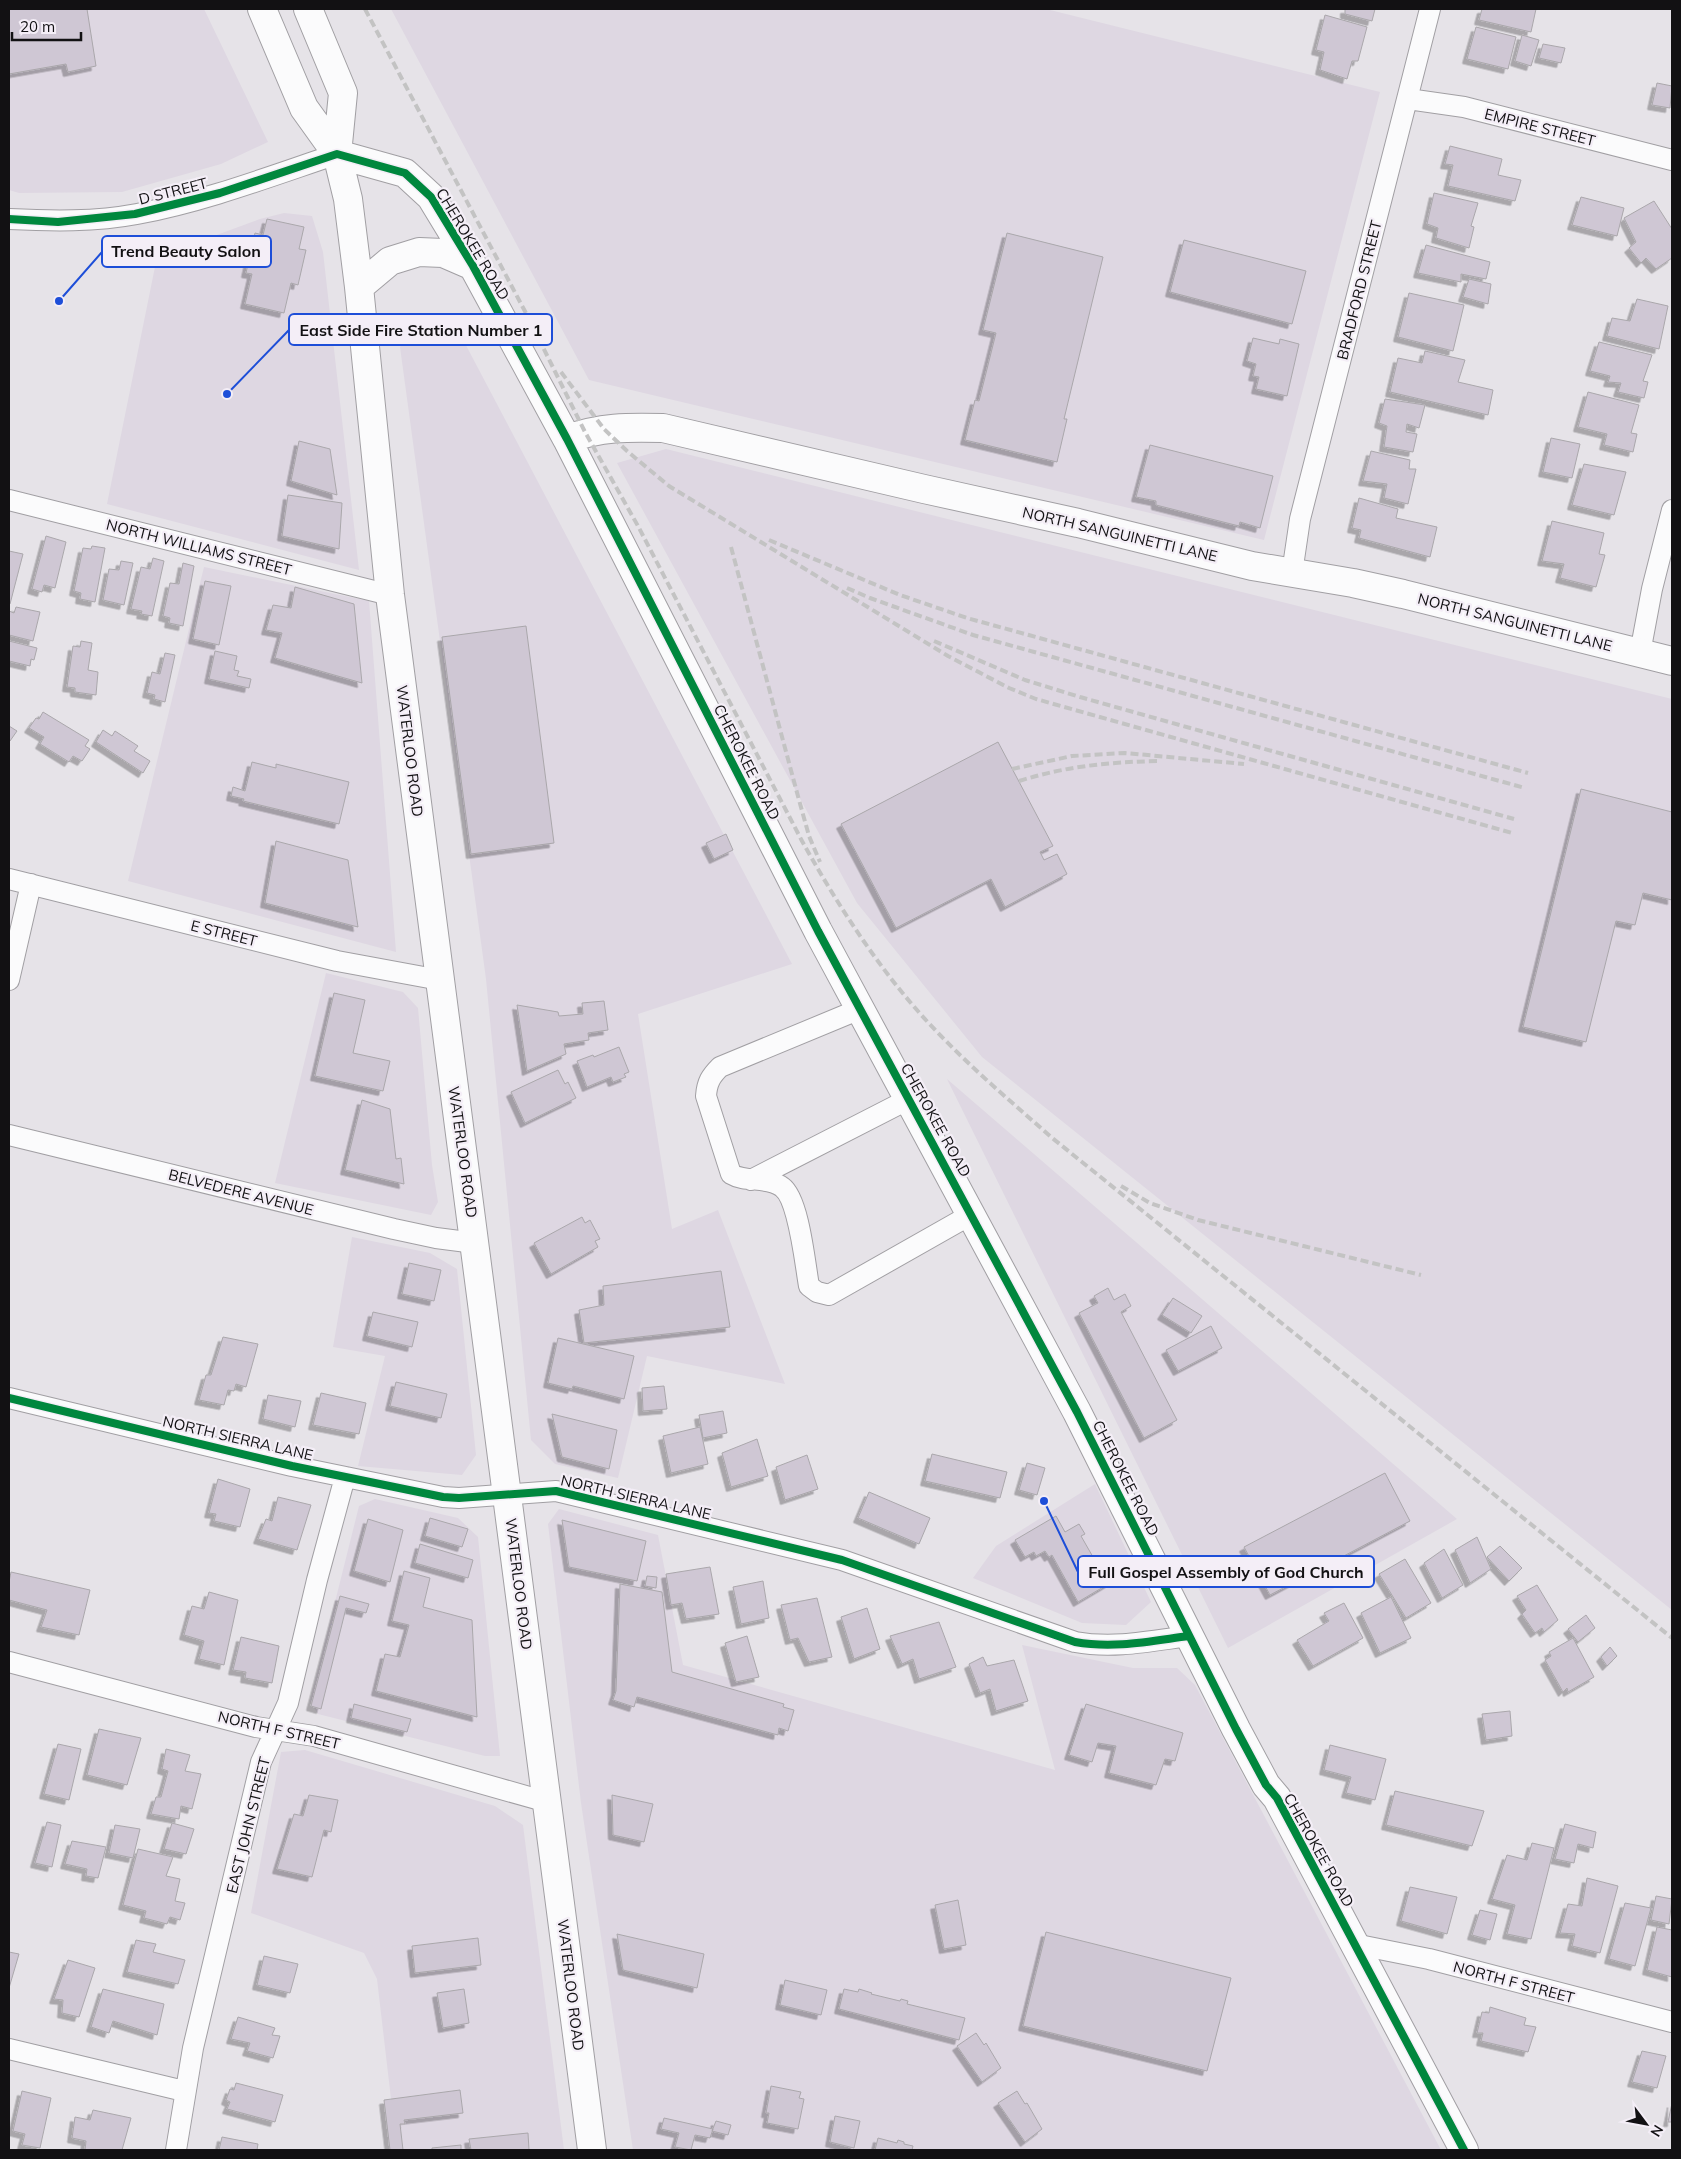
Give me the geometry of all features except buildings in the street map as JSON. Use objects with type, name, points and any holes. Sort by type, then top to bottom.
[{"type":"street","name":"WATERLOO ROAD","points":[[262,9],[304,108],[337,154]]},
{"type":"street","name":"WATERLOO ROAD","points":[[308,9],[343,92],[337,154],[348,199],[359,288],[390,595],[592,2150]]},
{"type":"street","name":"BRADFORD STREET","points":[[1292,573],[1300,519],[1430,9]]},
{"type":"street","name":"EMPIRE STREET","points":[[1408,99],[1464,108],[1672,160]]},
{"type":"street","name":"D STREET","points":[[9,219],[58,222],[136,214],[220,193],[337,154]]},
{"type":"street","name":"CHEROKEE ROAD","points":[[337,154],[405,173],[431,197],[473,266],[567,439],[818,931],[1082,1421],[1189,1636],[1266,1785],[1277,1798],[1464,2150]]},
{"type":"street","points":[[359,288],[390,261],[419,252],[442,253],[473,266]]},
{"type":"street","name":"NORTH SANGUINETTI LANE","points":[[567,439],[585,432],[621,426],[663,428],[916,488],[1078,523],[1252,566],[1403,594],[1672,661]]},
{"type":"street","name":"NORTH WILLIAMS STREET","points":[[9,500],[390,595]]},
{"type":"street","points":[[1640,653],[1652,589],[1672,510]]},
{"type":"street","name":"E STREET","points":[[9,879],[337,961],[440,980]]},
{"type":"street","points":[[9,980],[31,884]]},
{"type":"street","points":[[860,1009],[720,1067],[712,1075],[707,1084],[706,1096],[731,1174],[738,1178],[770,1182],[782,1186],[790,1196],[797,1217],[809,1286],[817,1292],[829,1295],[972,1214]]},
{"type":"street","points":[[750,1180],[909,1099]]},
{"type":"street","name":"BELVEDERE AVENUE","points":[[9,1134],[394,1229],[436,1238],[475,1243]]},
{"type":"street","name":"NORTH SIERRA LANE","points":[[9,1398],[345,1477],[443,1497],[459,1498],[556,1491],[842,1560],[1075,1642],[1094,1646],[1120,1646],[1189,1636]]},
{"type":"street","name":"EAST JOHN STREET","points":[[176,2150],[184,2091],[261,1762],[288,1703],[317,1580],[345,1477]]},
{"type":"street","name":"NORTH F STREET","points":[[9,1662],[256,1727],[314,1736],[547,1802]]},
{"type":"street","name":"NORTH F STREET","points":[[1354,1944],[1429,1959],[1672,2022]]},
{"type":"street","points":[[9,2049],[184,2091]]},
{"type":"shaded area","points":[[9,9],[204,9],[268,142],[221,164],[122,192],[19,193],[9,190]]},
{"type":"shaded area","points":[[391,9],[1046,9],[1380,92],[1264,540],[589,380]]},
{"type":"shaded area","points":[[284,213],[312,216],[323,252],[359,570],[107,504],[157,257],[260,219]]},
{"type":"shaded area","points":[[450,315],[792,964],[638,1014],[672,1229],[718,1210],[785,1384],[647,1356],[618,1478],[555,1464],[531,1440],[486,979],[400,347],[417,317]]},
{"type":"shaded area","points":[[666,449],[1672,699],[1672,1610],[982,1057],[857,903],[617,463]]},
{"type":"shaded area","points":[[204,567],[369,601],[396,952],[128,881]]},
{"type":"shaded area","points":[[326,973],[403,992],[418,1008],[432,1165],[438,1202],[431,1215],[275,1183]]},
{"type":"shaded area","points":[[947,1079],[1457,1519],[1228,1648]]},
{"type":"shaded area","points":[[352,1237],[430,1253],[457,1269],[476,1455],[462,1475],[358,1466],[385,1356],[333,1347]]},
{"type":"shaded area","points":[[1095,1484],[1151,1602],[1126,1625],[1082,1623],[973,1578],[996,1546]]},
{"type":"shaded area","points":[[375,1499],[458,1518],[478,1537],[500,1756],[485,1756],[318,1714],[310,1702],[359,1506]]},
{"type":"shaded area","points":[[559,1509],[658,1535],[683,1665],[1055,1770],[1022,1645],[1133,1668],[1177,1668],[1195,1685],[1441,2150],[633,2150],[581,1803],[548,1524]]},
{"type":"shaded area","points":[[305,1750],[495,1806],[523,1825],[564,2150],[397,2150],[377,1979],[364,1953],[251,1913],[281,1752]]},
{"type":"railway","points":[[365,9],[528,317],[585,432],[638,526],[802,841],[866,945],[903,994],[957,1052],[1051,1137],[1672,1638]]},
{"type":"railway","points":[[561,372],[604,429],[669,486],[948,656],[1009,688],[1036,699],[1512,833]]},
{"type":"railway","points":[[769,540],[900,595],[967,618],[1528,773]]},
{"type":"railway","points":[[731,547],[809,836],[820,862]]},
{"type":"railway","points":[[847,588],[973,635],[1525,788]]},
{"type":"railway","points":[[934,641],[1025,680],[1080,697],[1514,819]]},
{"type":"railway","points":[[1012,769],[1072,756],[1125,753],[1244,764]]},
{"type":"railway","points":[[1019,781],[1088,766],[1123,762],[1159,761]]},
{"type":"railway","points":[[1121,1186],[1150,1203],[1198,1220],[1421,1275]]},
{"type":"cycle path","points":[[9,219],[58,222],[135,214],[220,193],[337,154],[405,173],[431,197],[473,266],[567,439],[818,931],[1077,1412],[1236,1729],[1266,1785],[1277,1798],[1464,2150]]},
{"type":"cycle path","points":[[9,1398],[292,1466],[443,1497],[459,1498],[556,1491],[842,1560],[1075,1642],[1104,1645],[1147,1642],[1189,1636]]},
{"type":"place","name":"Trend Beauty Salon","points":[[59,301]]},
{"type":"place","name":"East Side Fire Station Number 1","points":[[227,394]]},
{"type":"place","name":"Full Gospel Assembly of God Church","points":[[1044,1501]]}]
